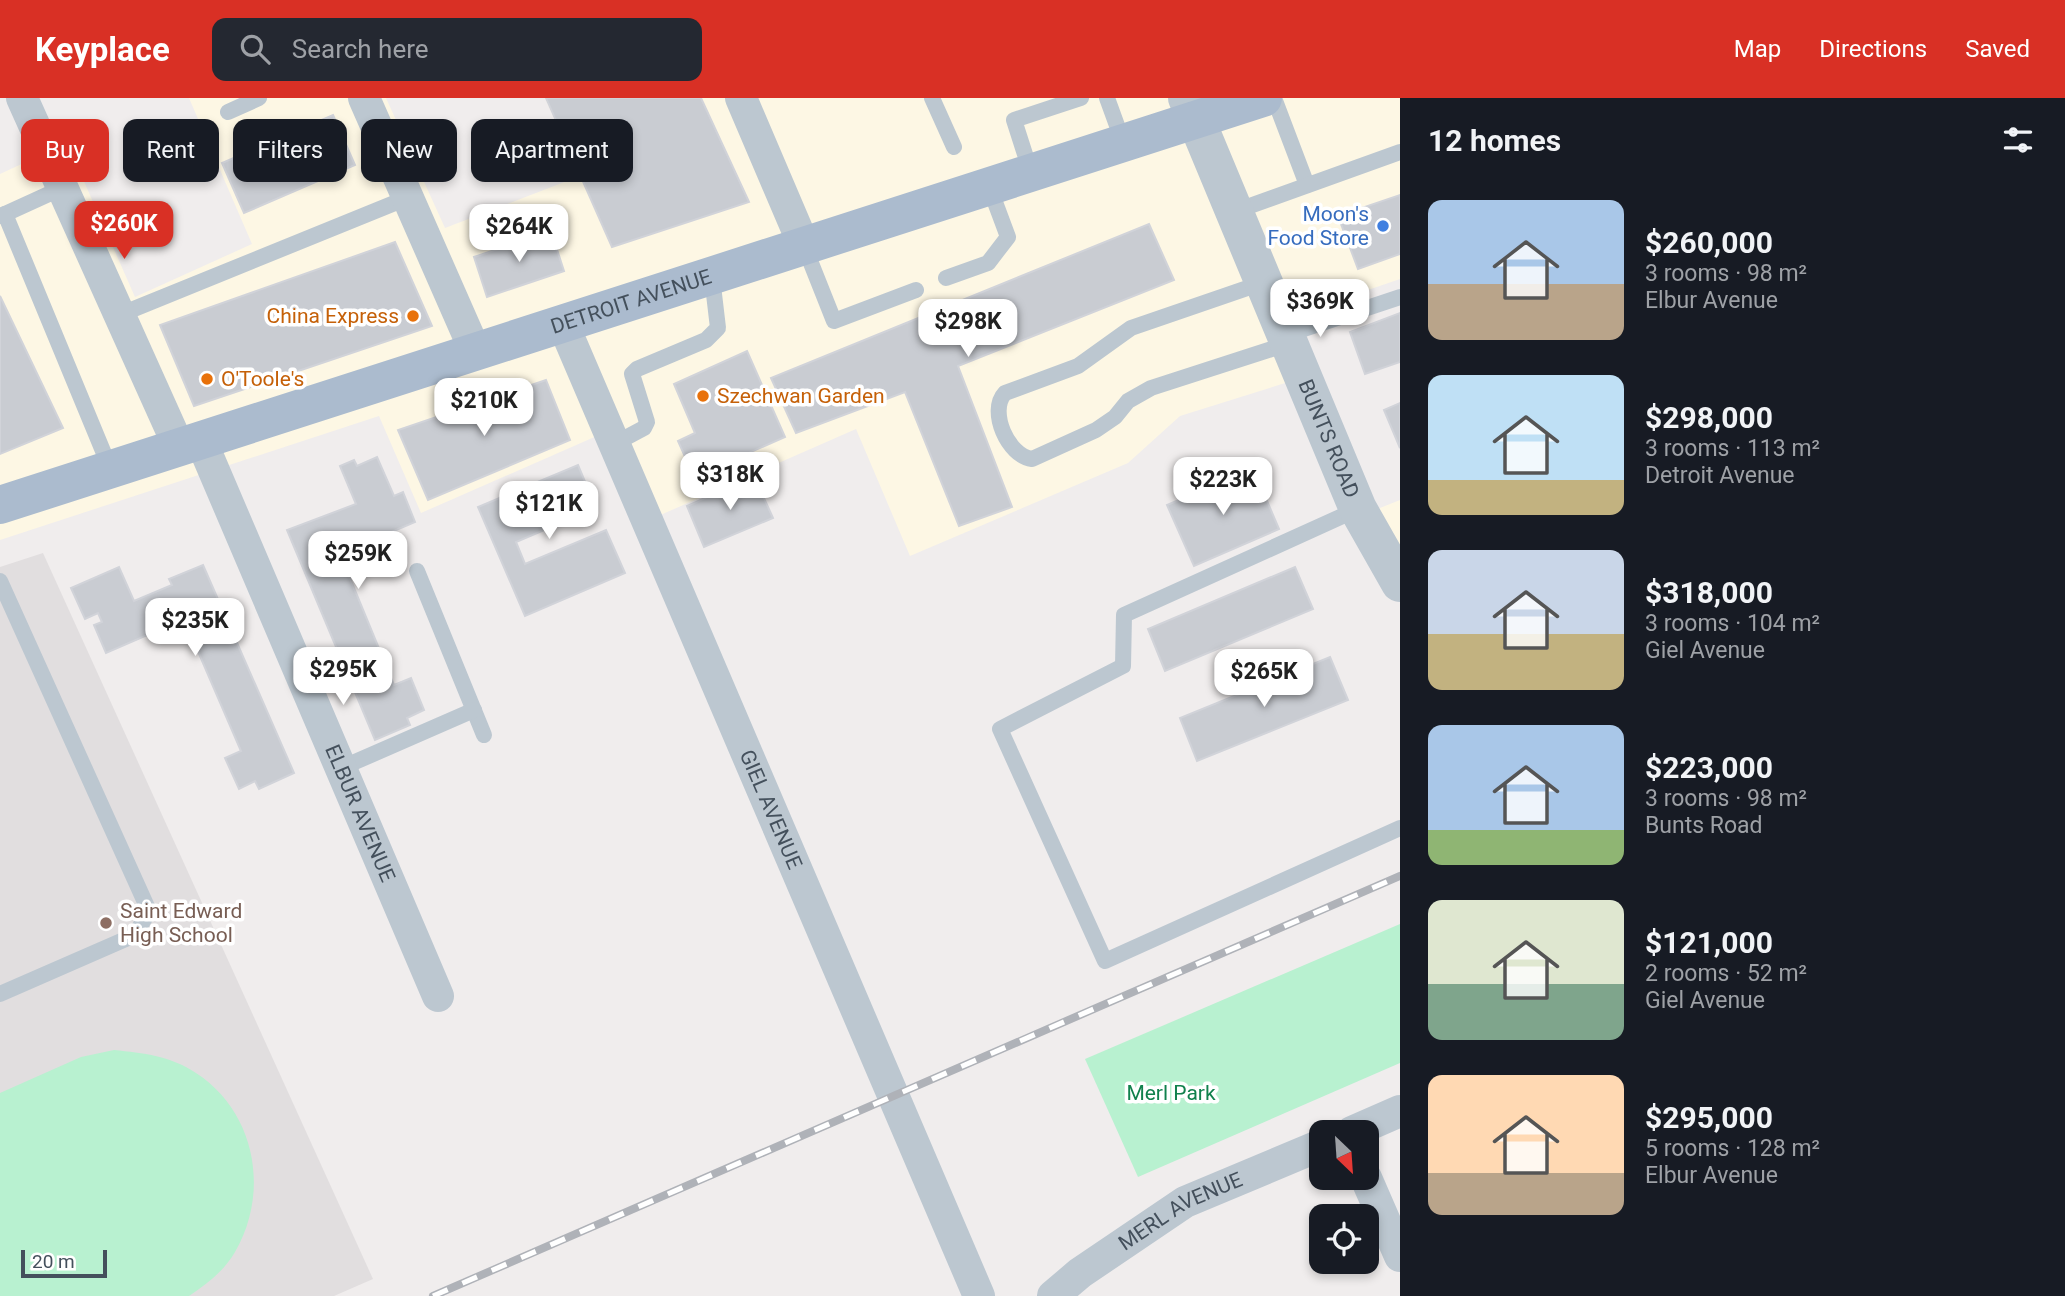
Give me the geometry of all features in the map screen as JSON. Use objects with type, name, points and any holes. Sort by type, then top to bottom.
[{"type":"main road","name":"DETROIT AVENUE","points":[[0,505],[189,442],[805,248],[1031,173],[1123,142],[1191,108],[1263,98]]},
{"type":"street","name":"ELBUR AVENUE","points":[[22,98],[119,315],[189,442],[341,768],[438,996]]},
{"type":"street","points":[[364,98],[476,353]]},
{"type":"street","points":[[741,98],[805,248]]},
{"type":"street","name":"BUNTS ROAD","points":[[1191,108],[1358,509],[1400,583]]},
{"type":"street","name":"GIEL AVENUE","points":[[563,324],[979,1296]]},
{"type":"street","points":[[1379,1120],[1400,1111]]},
{"type":"street","name":"MERL AVENUE","points":[[1053,1296],[1080,1273],[1185,1202],[1309,1150]]},
{"type":"street","points":[[1371,1190],[1400,1256]]},
{"type":"lane","points":[[228,111],[258,98]]},
{"type":"lane","points":[[932,98],[954,147]]},
{"type":"lane","points":[[1031,173],[1014,120],[1081,98]]},
{"type":"lane","points":[[1107,98],[1123,142]]},
{"type":"lane","points":[[1274,98],[1307,184]]},
{"type":"lane","points":[[1233,212],[1400,152]]},
{"type":"lane","points":[[946,278],[988,263],[1007,237],[989,186]]},
{"type":"lane","points":[[62,188],[3,215],[110,468]]},
{"type":"lane","points":[[119,315],[407,198]]},
{"type":"lane","points":[[805,248],[834,321],[916,290]]},
{"type":"lane","points":[[614,444],[644,428],[648,422],[633,383],[632,374],[636,369],[706,340],[718,328],[712,277]]},
{"type":"lane","points":[[1262,282],[1131,328],[1078,366],[1005,393],[998,401],[996,410],[1013,451],[1022,458],[1032,459],[1096,430],[1115,417],[1128,401],[1150,388],[1400,297]]},
{"type":"lane","points":[[1358,509],[1124,615],[1123,666],[1000,729],[1105,961],[1400,828]]},
{"type":"lane","points":[[417,571],[484,735]]},
{"type":"lane","points":[[0,581],[149,911],[135,935],[0,994]]},
{"type":"lane","points":[[341,768],[474,710]]},
{"type":"shaded area","points":[[189,98],[386,98],[396,119],[361,119],[361,182],[424,182],[445,228],[564,182],[633,182],[633,119],[554,119],[545,98],[1400,98],[1400,279],[1275,322],[1298,379],[1180,416],[1128,463],[910,556],[856,429],[640,524],[599,435],[421,513],[379,416],[0,540],[0,174],[21,164],[21,182],[84,182],[135,297],[252,244],[219,168],[219,119],[198,119]]},
{"type":"shaded area","points":[[1400,500],[1400,552],[1375,510]]},
{"type":"shaded area","name":"Saint Edward High School","points":[[43,553],[373,1279],[334,1296],[0,1296],[0,567]]},
{"type":"green space","name":"Merl Park","points":[[1400,924],[1400,1063],[1138,1177],[1085,1059]]},
{"type":"green space","points":[[114,1050],[156,1056],[186,1067],[216,1089],[232,1109],[244,1131],[254,1179],[246,1229],[226,1265],[209,1282],[189,1296],[0,1296],[0,1093],[81,1057]]},
{"type":"building","points":[[546,98],[701,98],[749,202],[612,247],[583,182],[633,182],[633,119],[555,119]]},
{"type":"building","points":[[347,147],[355,165],[347,168]]},
{"type":"building","points":[[233,158],[233,182],[316,182],[244,213],[222,163]]},
{"type":"building","points":[[1400,195],[1400,254],[1358,269],[1338,216]]},
{"type":"building","points":[[1149,224],[1174,280],[958,366],[1012,507],[959,526],[905,392],[796,433],[771,378]]},
{"type":"building","points":[[551,231],[564,271],[487,297],[474,257]]},
{"type":"building","points":[[395,242],[432,326],[194,406],[160,325]]},
{"type":"building","points":[[0,296],[63,428],[0,454]]},
{"type":"building","points":[[1400,313],[1400,362],[1365,374],[1350,332]]},
{"type":"building","points":[[747,351],[785,437],[694,477],[678,441],[695,433],[674,384]]},
{"type":"building","points":[[546,380],[570,440],[428,500],[398,430]]},
{"type":"building","points":[[1400,403],[1400,448],[1384,410]]},
{"type":"building","points":[[377,457],[394,496],[403,492],[415,522],[340,554],[394,685],[411,678],[424,710],[407,718],[410,725],[375,740],[287,530],[356,504],[340,466],[354,460],[357,466]]},
{"type":"building","points":[[578,465],[596,508],[516,542],[525,564],[606,530],[625,573],[525,616],[478,507]]},
{"type":"building","points":[[1253,468],[1279,529],[1194,566],[1167,505]]},
{"type":"building","points":[[754,476],[773,518],[704,547],[687,506]]},
{"type":"building","points":[[203,565],[294,773],[259,789],[255,781],[239,789],[225,758],[241,751],[184,619],[106,653],[94,625],[102,622],[98,613],[85,619],[71,588],[119,567],[134,601],[172,585],[169,579]]},
{"type":"building","points":[[1295,567],[1313,609],[1165,671],[1148,629]]},
{"type":"building","points":[[1330,657],[1348,700],[1197,761],[1180,718]]},
{"type":"railway","points":[[433,1296],[1400,876]]},
{"type":"place","name":"Moon's Food Store","points":[[1383,226]]},
{"type":"place","name":"China Express","points":[[413,316]]},
{"type":"place","name":"O'Toole's","points":[[207,379]]},
{"type":"place","name":"Szechwan Garden","points":[[703,396]]},
{"type":"place","name":"Saint Edward High School","points":[[106,923]]}]
